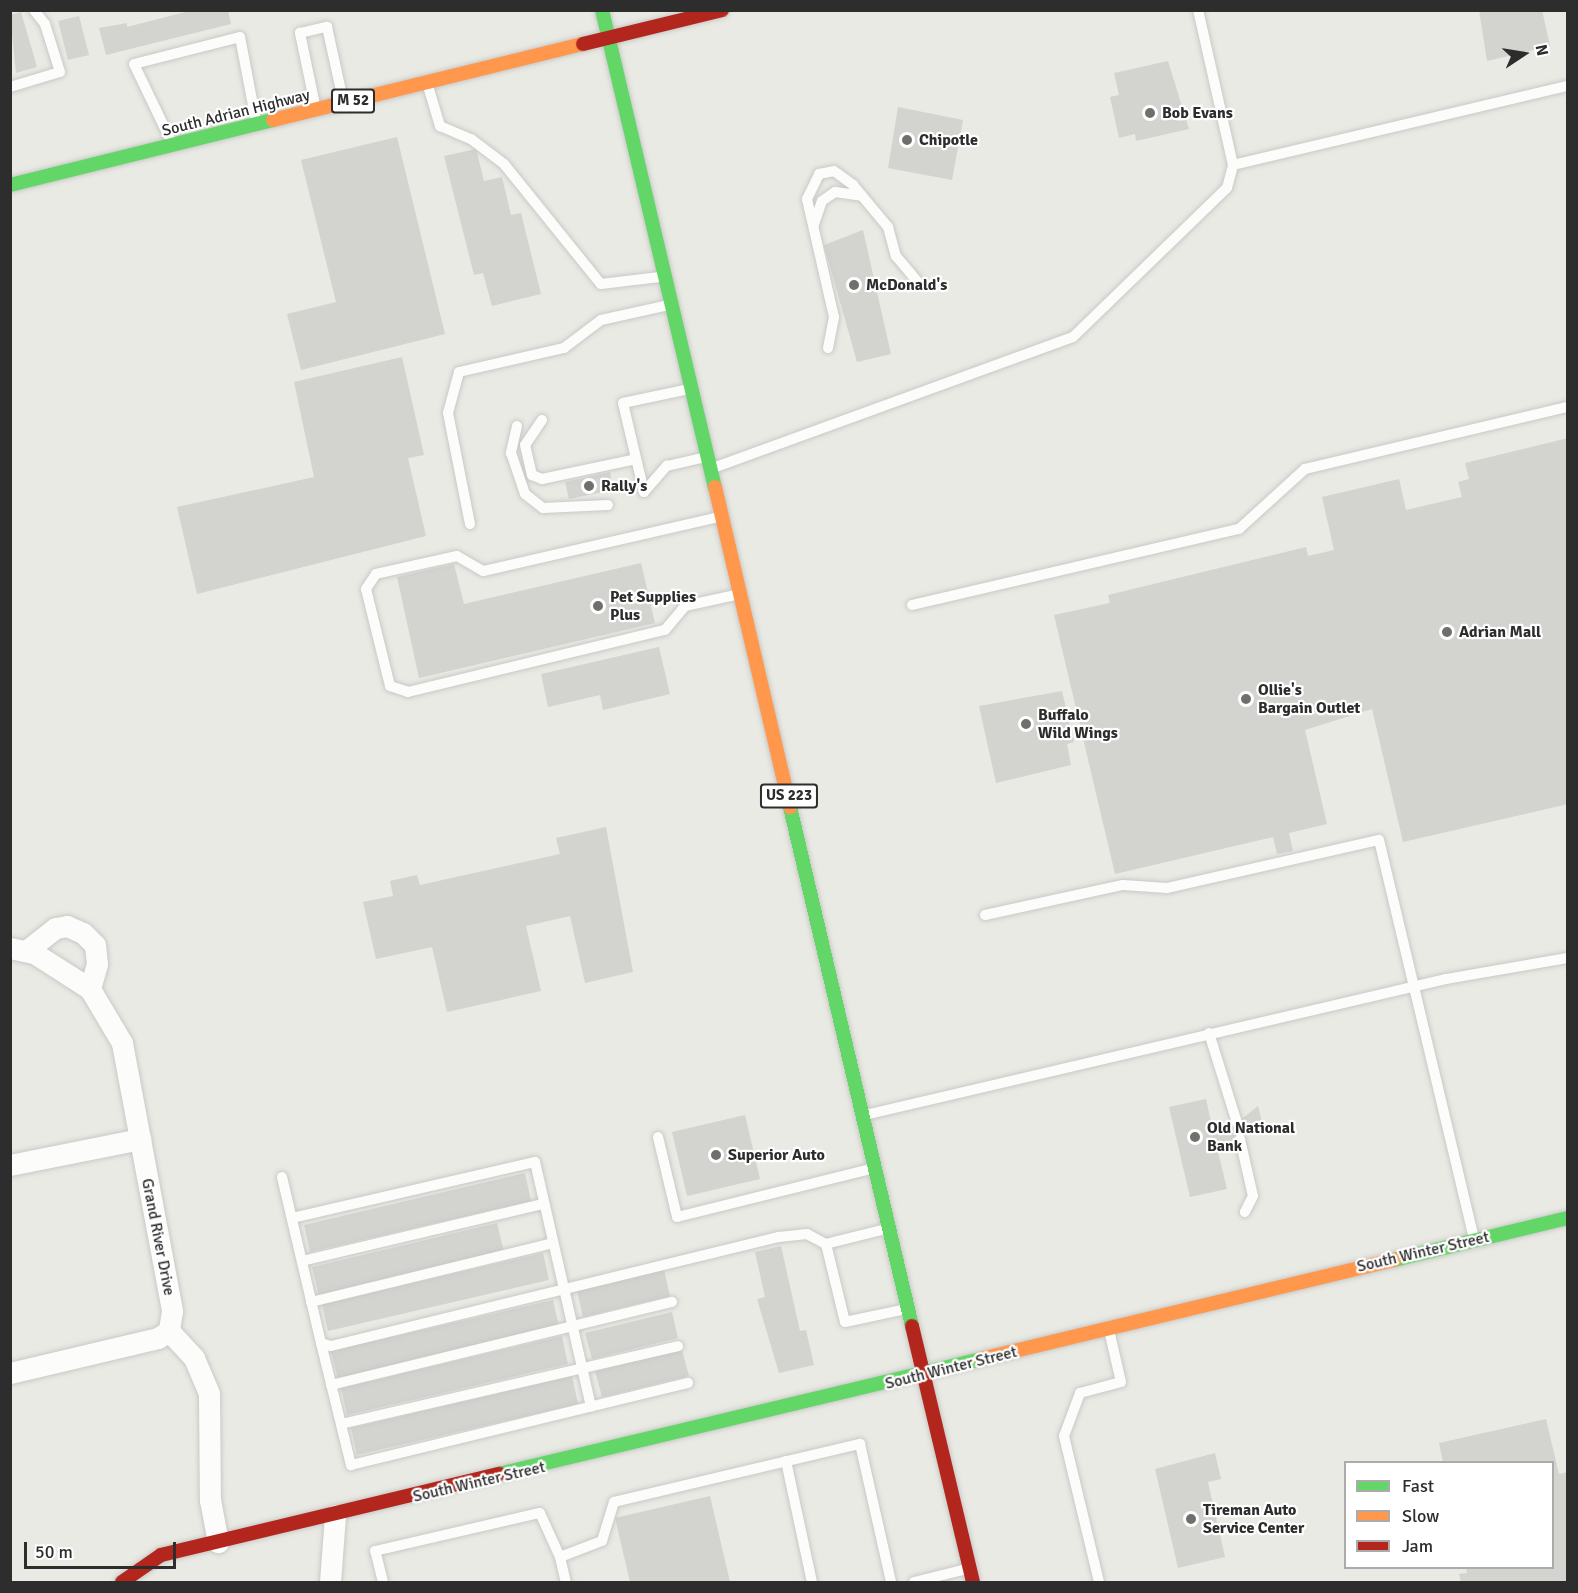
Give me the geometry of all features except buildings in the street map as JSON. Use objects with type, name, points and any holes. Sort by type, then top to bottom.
[{"type":"main road","name":"US 223","points":[[602,10],[865,1115],[973,1582]]},
{"type":"main road","name":"South Adrian Highway","points":[[10,185],[722,10]]},
{"type":"main road","name":"South Winter Street","points":[[122,1582],[161,1555],[1568,1218]]},
{"type":"street","name":"Grand River Drive","points":[[90,989],[97,964],[94,945],[83,933],[67,926],[55,928],[19,950],[90,989],[122,1044],[172,1311],[169,1331]]},
{"type":"street","points":[[10,1165],[140,1139]]},
{"type":"street","points":[[10,1373],[144,1342],[169,1331],[194,1358],[209,1394],[210,1500],[218,1542]]},
{"type":"street","points":[[330,1582],[335,1515]]},
{"type":"lane","points":[[10,87],[60,72],[45,24],[34,10]]},
{"type":"lane","points":[[692,388],[623,403],[644,492],[667,466],[710,463],[1073,337],[1227,188],[1233,165],[1198,10]]},
{"type":"lane","points":[[316,110],[300,33],[327,27],[344,103]]},
{"type":"lane","points":[[173,145],[134,64],[240,37],[256,124]]},
{"type":"lane","points":[[427,83],[440,126],[471,139],[504,164],[601,284],[665,276]]},
{"type":"lane","points":[[1233,165],[1568,86]]},
{"type":"lane","points":[[828,348],[834,317],[813,232],[807,193],[819,174],[838,172],[862,196],[888,227],[896,256],[917,281]]},
{"type":"lane","points":[[813,232],[816,212],[827,197],[841,191],[862,196]]},
{"type":"lane","points":[[470,524],[448,413],[459,372],[564,348],[602,320],[672,304]]},
{"type":"lane","points":[[912,605],[1239,529],[1305,469],[1568,407]]},
{"type":"lane","points":[[542,420],[525,445],[532,475],[542,479],[636,459]]},
{"type":"lane","points":[[516,426],[511,453],[525,494],[543,508],[608,505]]},
{"type":"lane","points":[[722,516],[483,571],[457,556],[376,574],[366,590],[390,686],[408,692],[665,630],[685,606],[741,593]]},
{"type":"lane","points":[[985,915],[1123,885],[1167,888],[1379,840],[1474,1240]]},
{"type":"lane","points":[[865,1115],[1414,987],[1568,958]]},
{"type":"lane","points":[[1209,1033],[1237,1123]]},
{"type":"lane","points":[[658,1137],[677,1217],[877,1168]]},
{"type":"lane","points":[[1240,1139],[1253,1196],[1245,1212]]},
{"type":"lane","points":[[292,1218],[535,1162],[591,1407]]},
{"type":"lane","points":[[282,1177],[351,1465],[688,1383]]},
{"type":"lane","points":[[302,1261],[544,1204]]},
{"type":"lane","points":[[321,1343],[344,1344],[563,1287],[779,1237],[807,1234],[825,1244],[891,1228]]},
{"type":"lane","points":[[311,1302],[553,1243]]},
{"type":"lane","points":[[825,1244],[844,1322],[909,1309]]},
{"type":"lane","points":[[331,1385],[573,1329],[672,1302]]},
{"type":"lane","points":[[1099,1582],[1064,1436],[1080,1393],[1121,1382],[1109,1329]]},
{"type":"lane","points":[[341,1425],[678,1346]]},
{"type":"lane","points":[[561,1557],[602,1541],[614,1502],[860,1444],[891,1582]]},
{"type":"lane","points":[[786,1461],[812,1582]]},
{"type":"lane","points":[[383,1582],[375,1551],[540,1513],[561,1557],[566,1582]]},
{"type":"lane","points":[[914,1582],[970,1568]]},
{"type":"traffic: fast","points":[[602,10],[715,487]]},
{"type":"traffic: fast","points":[[10,185],[273,120]]},
{"type":"traffic: fast","points":[[790,807],[912,1326]]},
{"type":"traffic: fast","points":[[1394,1260],[1568,1218]]},
{"type":"traffic: fast","points":[[499,1474],[981,1359]]},
{"type":"traffic: slow","points":[[273,120],[583,44]]},
{"type":"traffic: slow","points":[[715,487],[790,807]]},
{"type":"traffic: slow","points":[[981,1359],[1394,1260]]},
{"type":"traffic: jam","points":[[583,44],[722,10]]},
{"type":"traffic: jam","points":[[912,1326],[973,1582]]},
{"type":"traffic: jam","points":[[122,1582],[161,1555],[499,1474]]},
{"type":"place","name":"Bob Evans","points":[[1150,113]]},
{"type":"place","name":"Chipotle","points":[[907,140]]},
{"type":"place","name":"McDonald's","points":[[854,285]]},
{"type":"place","name":"Rally's","points":[[589,486]]},
{"type":"place","name":"Pet Supplies Plus","points":[[598,606]]},
{"type":"place","name":"Adrian Mall","points":[[1447,632]]},
{"type":"place","name":"Ollie's Bargain Outlet","points":[[1246,699]]},
{"type":"place","name":"Buffalo Wild Wings","points":[[1026,724]]},
{"type":"place","name":"Old National Bank","points":[[1195,1137]]},
{"type":"place","name":"Superior Auto","points":[[716,1155]]},
{"type":"place","name":"Tireman Auto Service Center","points":[[1191,1519]]}]
